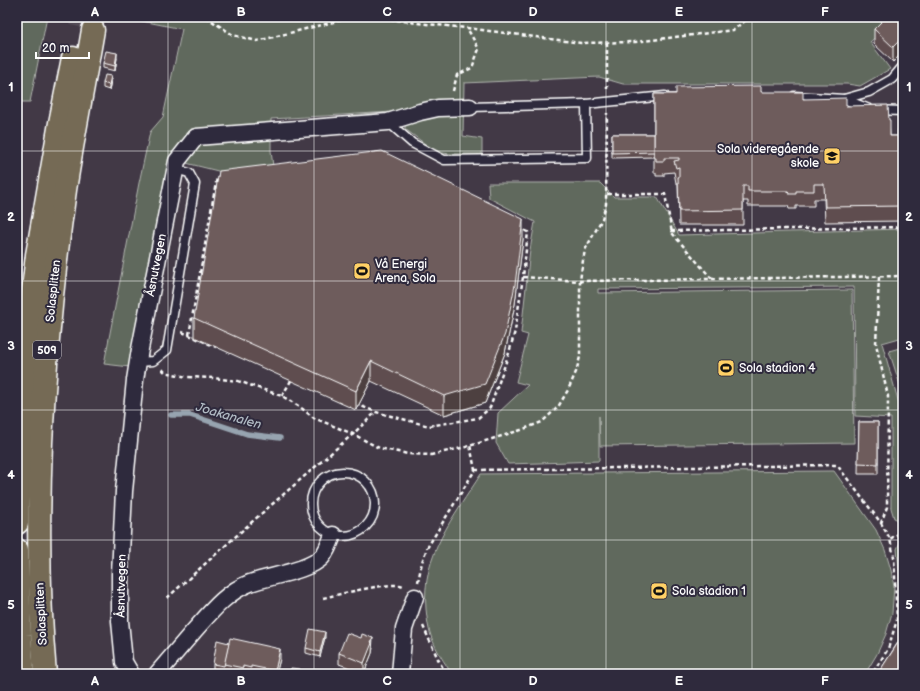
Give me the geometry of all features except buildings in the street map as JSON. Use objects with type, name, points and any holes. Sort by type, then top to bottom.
[{"type":"highway","name":"Solasplitten","points":[[17,523],[21,422],[26,349],[37,255],[60,123],[86,29],[46,351],[38,536],[41,633],[45,674]]},
{"type":"highway","name":"Solasplitten","points":[[17,550],[23,674]]},
{"type":"street","name":"Åsnutvegen","points":[[131,674],[124,662],[120,621],[120,574],[124,491],[136,380],[145,362],[143,331],[176,161],[196,137],[388,122],[432,109],[470,107]]},
{"type":"street","points":[[157,674],[217,606],[230,594],[250,583],[314,563],[322,557],[329,547],[333,535]]},
{"type":"street","points":[[400,674],[404,629],[415,597]]},
{"type":"lane","points":[[844,99],[869,92],[892,79],[903,66]]},
{"type":"lane","points":[[470,107],[586,104],[673,95]]},
{"type":"lane","points":[[785,96],[844,99],[872,110],[903,111]]},
{"type":"lane","points":[[388,122],[412,143],[444,160],[587,158],[586,104]]},
{"type":"lane","points":[[145,362],[167,350],[195,184],[189,173],[175,169]]},
{"type":"lane","points":[[341,472],[357,475],[365,481],[372,490],[375,500],[375,511],[371,521],[364,529],[355,534],[344,537],[333,535],[324,530],[317,523],[312,514],[311,503],[313,493],[318,484],[326,477],[341,472]]},
{"type":"path","points":[[206,17],[233,35],[257,42],[354,17]]},
{"type":"path","points":[[376,17],[581,43],[635,42],[733,30],[750,17]]},
{"type":"path","points":[[467,28],[479,49],[472,68],[457,75],[452,92],[470,91],[470,107]]},
{"type":"path","points":[[145,362],[166,372],[187,377],[238,381],[282,396],[314,418],[353,434],[379,448],[408,454],[430,455],[521,430],[542,422],[558,407],[571,384],[580,357],[580,281],[582,266],[585,250],[602,219],[607,194],[607,43]]},
{"type":"path","points":[[189,335],[217,177],[225,176]]},
{"type":"path","points":[[607,194],[665,194],[672,233],[713,279]]},
{"type":"path","points":[[671,231],[903,227]]},
{"type":"path","points":[[355,404],[376,412],[429,426],[478,418],[490,408],[515,331],[528,232],[520,229]]},
{"type":"path","points":[[879,276],[876,344],[888,396],[887,506],[881,523]]},
{"type":"path","points":[[523,277],[580,281],[903,276]]},
{"type":"path","points":[[515,304],[519,306]]},
{"type":"path","points":[[171,328],[219,348]]},
{"type":"path","points":[[282,396],[292,378]]},
{"type":"path","points":[[167,598],[376,412]]},
{"type":"path","points":[[415,597],[422,562],[427,548],[476,470],[470,445]]},
{"type":"path","points":[[476,470],[837,464],[881,523],[890,539],[894,557],[897,620],[888,649],[872,674]]},
{"type":"path","points":[[890,539],[903,531]]},
{"type":"path","points":[[323,598],[385,585],[400,584],[408,588],[415,597],[420,618],[427,636],[446,674]]},
{"type":"green space","points":[[17,17],[47,17],[30,102],[17,102]]},
{"type":"green space","points":[[122,17],[898,17],[870,42],[890,69],[860,86],[847,84],[623,84],[599,77],[464,83],[463,136],[482,139],[482,154],[450,154],[436,152],[405,129],[405,123],[393,112],[271,119],[271,151],[273,166],[222,172],[186,163],[169,162],[130,367],[104,364],[150,132],[163,117],[182,29]]},
{"type":"green space","points":[[488,183],[600,183],[614,197],[657,197],[679,235],[903,229],[903,337],[882,343],[903,418],[903,522],[894,518],[891,508],[891,418],[855,416],[854,287],[598,289],[598,293],[852,290],[854,443],[600,446],[599,416],[599,461],[508,464],[496,443],[498,413],[528,385],[516,382],[528,335],[521,333],[530,250],[535,222],[489,198]]},
{"type":"green space","points":[[903,347],[903,394],[889,351]]},
{"type":"green space","points":[[834,471],[876,530],[885,550],[894,587],[892,613],[886,634],[877,654],[865,674],[452,674],[440,656],[433,641],[429,630],[426,609],[426,590],[429,571],[434,554],[450,521],[481,474]]},
{"type":"green space","points":[[903,537],[903,619],[901,618],[902,602],[897,549]]},
{"type":"waterway","name":"Joakanalen","points":[[171,415],[190,415],[247,434],[280,438]]},
{"type":"tunnel","points":[[80,27],[82,17]]},
{"type":"place","name":"Sola videregående skole","points":[[832,156]]},
{"type":"place","name":"Vå Energi Arena, Sola","points":[[362,271]]},
{"type":"place","name":"Sola stadion 4","points":[[726,368]]},
{"type":"place","name":"Sola stadion 1","points":[[659,591]]}]
